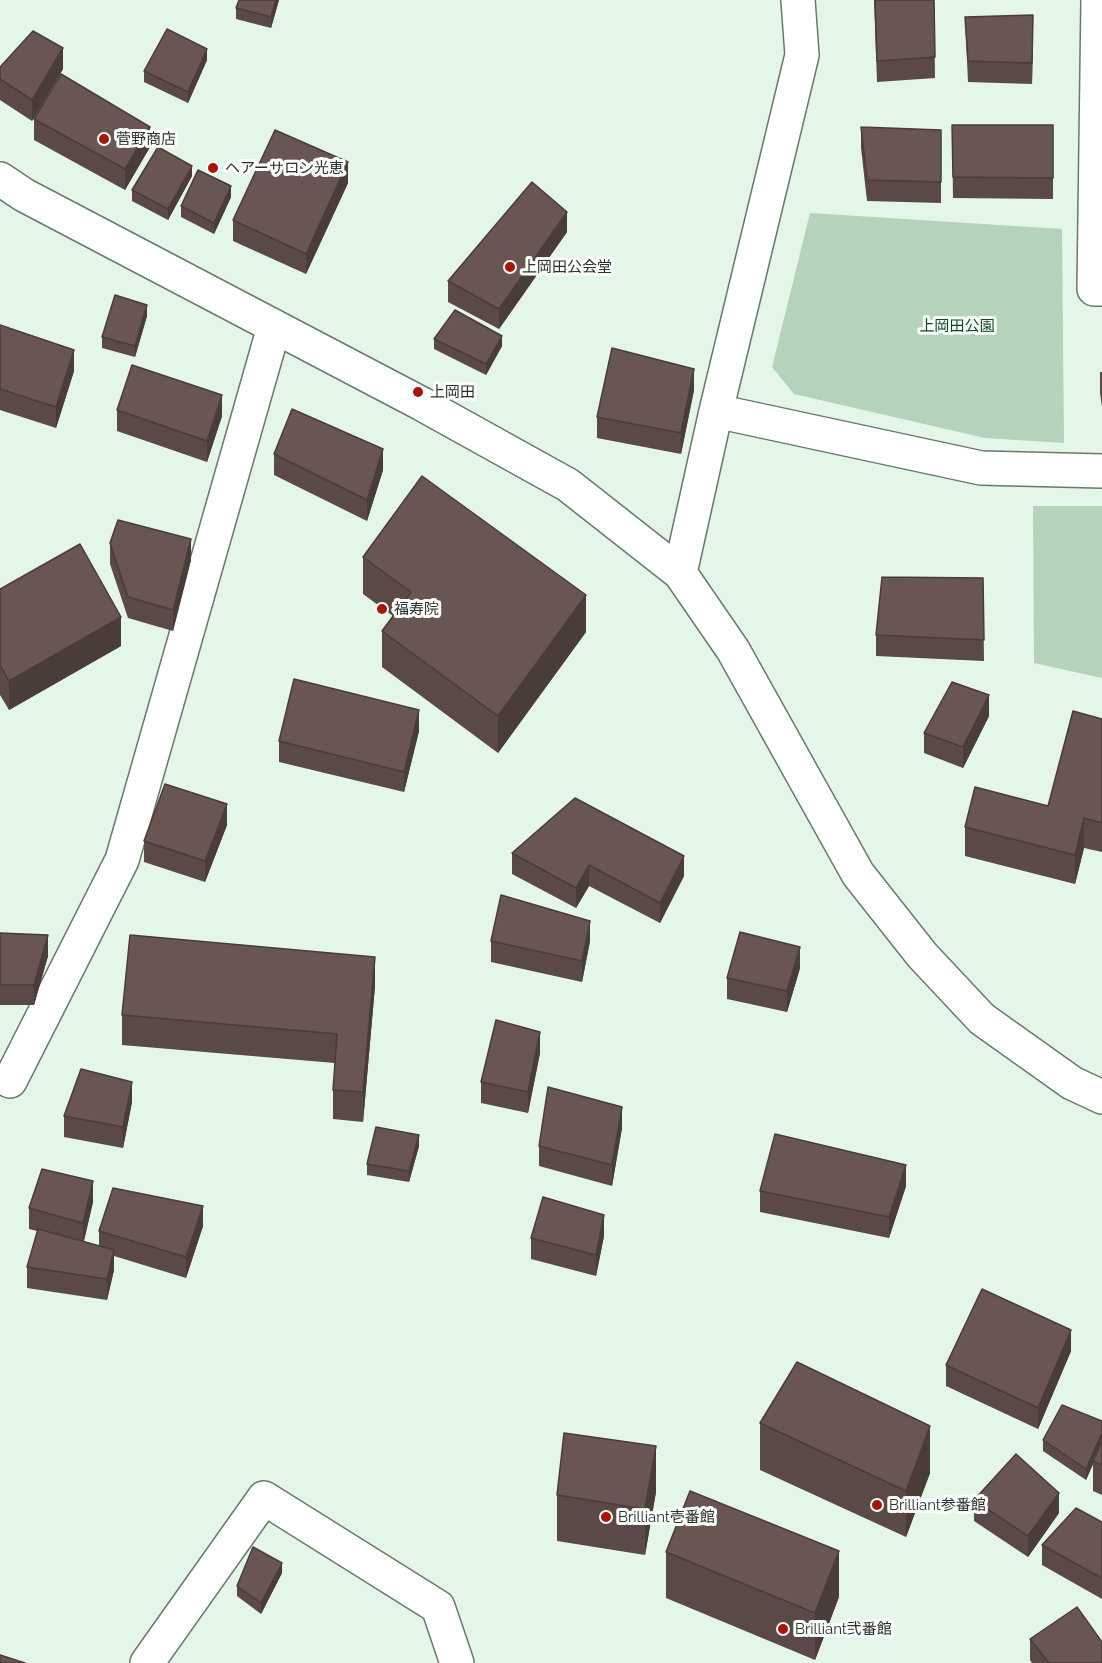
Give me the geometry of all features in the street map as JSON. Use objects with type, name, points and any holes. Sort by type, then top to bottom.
[{"type":"street","points":[[680,573],[716,411],[802,55],[798,0]]},
{"type":"street","points":[[1098,0],[1094,289],[1102,289]]},
{"type":"street","points":[[0,179],[24,195],[422,404],[568,485],[680,573],[733,650],[858,874],[922,955],[982,1019],[1072,1083],[1102,1097]]},
{"type":"street","points":[[10,1081],[122,860],[274,327]]},
{"type":"street","points":[[716,411],[981,468],[1102,471]]},
{"type":"street","points":[[147,1663],[264,1498],[438,1607],[457,1663]]},
{"type":"green space","name":"上岡田公園","points":[[810,213],[1062,229],[1064,443],[985,438],[794,394],[772,367]]},
{"type":"green space","points":[[1033,506],[1102,506],[1102,678],[1034,663]]},
{"type":"building","points":[[239,0],[276,0],[271,17],[236,8]]},
{"type":"building","points":[[875,0],[934,0],[935,57],[877,61]]},
{"type":"building","points":[[1033,15],[1032,63],[968,61],[965,17]]},
{"type":"building","points":[[167,29],[207,49],[188,92],[144,71]]},
{"type":"building","points":[[33,31],[63,48],[32,100],[0,79],[0,67]]},
{"type":"building","points":[[61,74],[150,127],[125,169],[34,119]]},
{"type":"building","points":[[952,125],[1053,125],[1053,178],[953,177]]},
{"type":"building","points":[[861,127],[941,130],[941,182],[867,180]]},
{"type":"building","points":[[275,130],[348,162],[306,254],[233,220]]},
{"type":"building","points":[[158,147],[192,166],[168,209],[132,190]]},
{"type":"building","points":[[198,170],[231,186],[214,223],[181,206]]},
{"type":"building","name":"上岡田公会堂","points":[[532,182],[567,212],[499,309],[448,281]]},
{"type":"building","points":[[115,295],[147,305],[135,346],[102,337]]},
{"type":"building","points":[[455,310],[502,336],[486,364],[434,339]]},
{"type":"building","points":[[0,325],[74,350],[56,407],[0,389]]},
{"type":"building","points":[[612,348],[694,369],[681,433],[597,417]]},
{"type":"building","points":[[132,365],[222,395],[207,441],[117,410]]},
{"type":"building","points":[[292,409],[383,449],[367,500],[274,454]]},
{"type":"building","points":[[422,476],[586,595],[498,716],[382,631],[411,592],[363,557]]},
{"type":"building","points":[[118,520],[191,539],[173,610],[128,597],[110,543]]},
{"type":"building","points":[[80,544],[121,617],[9,681],[0,665],[0,589]]},
{"type":"building","points":[[882,577],[983,578],[984,640],[876,635]]},
{"type":"building","points":[[294,679],[419,710],[404,772],[279,741]]},
{"type":"building","points":[[952,682],[989,695],[963,747],[924,733]]},
{"type":"building","points":[[1073,711],[1102,719],[1102,823],[1084,818],[1075,855],[965,827],[975,787],[1048,806]]},
{"type":"building","points":[[165,784],[227,804],[205,861],[144,841]]},
{"type":"building","points":[[575,798],[684,856],[660,903],[589,865],[576,888],[512,853]]},
{"type":"building","points":[[501,895],[590,921],[582,961],[491,941]]},
{"type":"building","points":[[740,932],[800,947],[787,991],[727,978]]},
{"type":"building","points":[[0,933],[48,935],[34,985],[0,985]]},
{"type":"building","points":[[130,935],[375,957],[363,1092],[333,1090],[337,1034],[122,1015]]},
{"type":"building","points":[[496,1020],[540,1032],[528,1092],[481,1082]]},
{"type":"building","points":[[81,1069],[132,1082],[123,1127],[64,1116]]},
{"type":"building","points":[[548,1087],[622,1107],[612,1165],[539,1146]]},
{"type":"building","points":[[376,1127],[419,1135],[409,1171],[367,1164]]},
{"type":"building","points":[[775,1134],[906,1165],[889,1217],[760,1191]]},
{"type":"building","points":[[42,1169],[93,1181],[83,1223],[29,1208]]},
{"type":"building","points":[[113,1188],[203,1206],[186,1257],[99,1231]]},
{"type":"building","points":[[543,1197],[604,1215],[596,1255],[531,1238]]},
{"type":"building","points":[[38,1229],[114,1250],[107,1279],[27,1267]]},
{"type":"building","points":[[982,1289],[1071,1330],[1038,1408],[946,1365]]},
{"type":"building","points":[[797,1362],[930,1426],[906,1491],[760,1423]]},
{"type":"building","points":[[1062,1405],[1102,1421],[1102,1433],[1086,1469],[1043,1440]]},
{"type":"building","points":[[564,1433],[656,1446],[645,1509],[557,1495]]},
{"type":"building","points":[[1102,1441],[1102,1465],[1093,1461]]},
{"type":"building","points":[[1016,1454],[1059,1493],[1028,1536],[974,1500]]},
{"type":"building","points":[[690,1491],[839,1551],[815,1613],[666,1552]]},
{"type":"building","points":[[1076,1508],[1102,1522],[1102,1578],[1042,1545]]},
{"type":"building","points":[[253,1547],[282,1563],[261,1603],[237,1586]]},
{"type":"building","points":[[1077,1607],[1102,1642],[1102,1663],[1049,1663],[1030,1639]]},
{"type":"building","points":[[0,1655],[25,1663],[0,1663]]},
{"type":"place","name":"菅野商店","points":[[104,139]]},
{"type":"place","name":"ヘアーサロン光恵","points":[[213,168]]},
{"type":"place","name":"上岡田公会堂","points":[[510,267]]},
{"type":"place","name":"上岡田","points":[[418,392]]},
{"type":"place","name":"福寿院","points":[[382,609]]},
{"type":"place","name":"Brilliant参番館","points":[[877,1505]]},
{"type":"place","name":"Brilliant壱番館","points":[[606,1517]]},
{"type":"place","name":"Brilliant弐番館","points":[[783,1629]]}]
